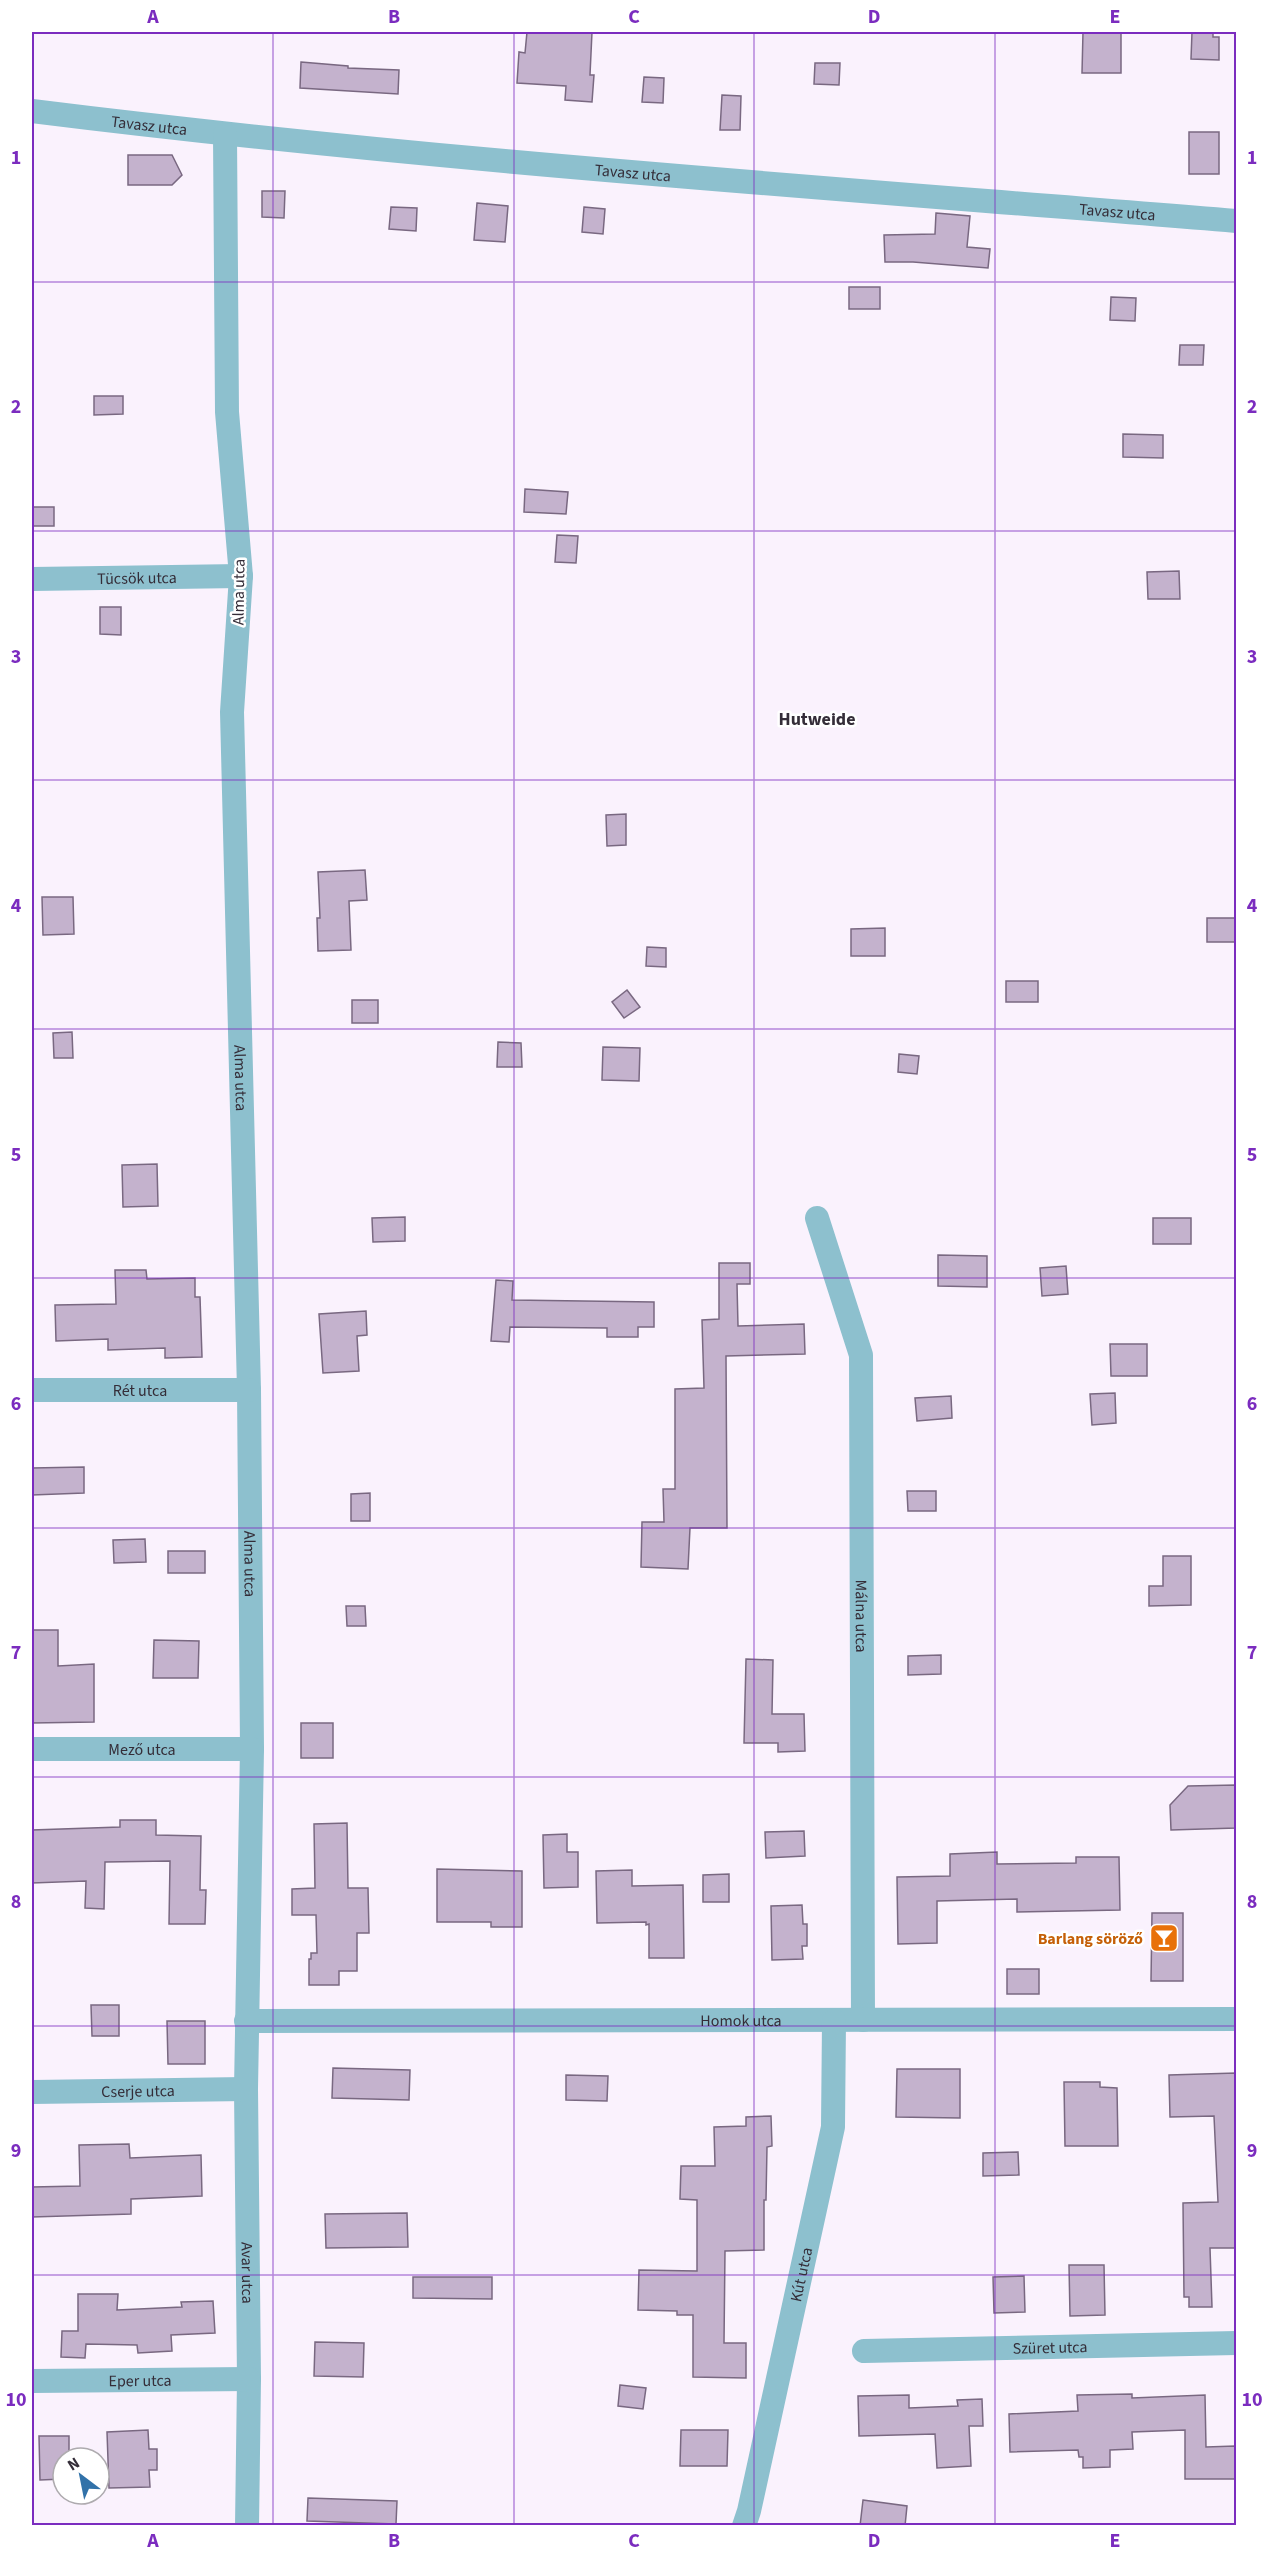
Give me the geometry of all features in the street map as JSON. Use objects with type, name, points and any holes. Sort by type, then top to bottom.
[{"type":"street","name":"Tavasz utca","points":[[32,111],[225,135],[730,180],[1236,221]]},
{"type":"street","name":"Alma utca","points":[[225,135],[227,412],[241,576],[232,712],[249,1390],[252,1749],[246,2021]]},
{"type":"street","name":"Tücsök utca","points":[[32,579],[241,576]]},
{"type":"street","name":"Málna utca","points":[[817,1218],[861,1355],[863,2020]]},
{"type":"street","name":"Rét utca","points":[[32,1390],[249,1390]]},
{"type":"street","name":"Mező utca","points":[[32,1749],[252,1749]]},
{"type":"street","name":"Homok utca","points":[[246,2021],[1236,2019]]},
{"type":"street","name":"Avar utca","points":[[246,2021],[249,2379],[247,2526]]},
{"type":"street","name":"Kút utca","points":[[744,2526],[833,2127],[834,2021]]},
{"type":"street","name":"Cserje utca","points":[[32,2092],[246,2089]]},
{"type":"street","name":"Szüret utca","points":[[864,2351],[1236,2343]]},
{"type":"street","name":"Eper utca","points":[[32,2381],[249,2379]]},
{"type":"building","points":[[527,32],[592,32],[590,75],[594,75],[592,102],[565,100],[566,86],[517,83],[519,52],[525,53]]},
{"type":"building","points":[[1083,32],[1121,32],[1121,73],[1082,73]]},
{"type":"building","points":[[1192,32],[1213,32],[1213,37],[1219,37],[1219,60],[1191,59]]},
{"type":"building","points":[[301,62],[348,66],[348,68],[399,70],[398,94],[300,88]]},
{"type":"building","points":[[815,63],[840,63],[839,85],[814,84]]},
{"type":"building","points":[[644,77],[664,78],[663,103],[642,102]]},
{"type":"building","points":[[722,95],[741,96],[740,130],[720,130]]},
{"type":"building","points":[[1189,132],[1219,132],[1219,174],[1189,174]]},
{"type":"building","points":[[128,155],[172,155],[182,175],[172,185],[128,185]]},
{"type":"building","points":[[262,191],[285,191],[284,218],[262,217]]},
{"type":"building","points":[[477,203],[508,206],[505,242],[474,240]]},
{"type":"building","points":[[391,207],[417,208],[416,231],[389,229]]},
{"type":"building","points":[[584,207],[605,209],[603,234],[582,232]]},
{"type":"building","points":[[936,213],[970,216],[967,247],[990,249],[988,268],[885,262],[884,235],[935,234]]},
{"type":"building","points":[[849,287],[880,287],[880,309],[849,309]]},
{"type":"building","points":[[1111,297],[1136,298],[1135,321],[1110,320]]},
{"type":"building","points":[[1180,345],[1204,345],[1203,365],[1179,365]]},
{"type":"building","points":[[94,396],[123,396],[123,414],[94,415]]},
{"type":"building","points":[[1123,434],[1163,435],[1163,458],[1123,457]]},
{"type":"building","points":[[525,489],[568,492],[566,514],[524,512]]},
{"type":"building","points":[[32,507],[54,507],[54,526],[32,526]]},
{"type":"building","points":[[557,535],[578,536],[576,563],[555,562]]},
{"type":"building","points":[[1179,571],[1180,599],[1148,599],[1147,572]]},
{"type":"building","points":[[100,607],[121,607],[121,635],[100,634]]},
{"type":"building","points":[[626,814],[626,845],[607,846],[606,815]]},
{"type":"building","points":[[365,870],[367,900],[349,901],[351,950],[318,951],[317,918],[320,918],[318,872]]},
{"type":"building","points":[[42,897],[73,897],[74,934],[43,935]]},
{"type":"building","points":[[1207,918],[1236,918],[1236,942],[1207,942]]},
{"type":"building","points":[[885,928],[885,956],[851,956],[851,929]]},
{"type":"building","points":[[647,947],[666,948],[666,967],[646,966]]},
{"type":"building","points":[[1006,981],[1038,981],[1038,1002],[1006,1002]]},
{"type":"building","points":[[627,990],[640,1007],[624,1018],[612,1002]]},
{"type":"building","points":[[352,1000],[378,1000],[378,1023],[352,1023]]},
{"type":"building","points":[[72,1032],[73,1058],[54,1058],[53,1033]]},
{"type":"building","points":[[498,1042],[521,1043],[522,1067],[497,1067]]},
{"type":"building","points":[[603,1047],[640,1048],[639,1081],[602,1080]]},
{"type":"building","points":[[899,1054],[919,1056],[917,1074],[898,1072]]},
{"type":"building","points":[[157,1164],[158,1206],[123,1207],[122,1165]]},
{"type":"building","points":[[405,1217],[405,1241],[373,1242],[372,1218]]},
{"type":"building","points":[[1153,1218],[1191,1218],[1191,1244],[1153,1244]]},
{"type":"building","points":[[938,1255],[987,1256],[987,1287],[938,1286]]},
{"type":"building","points":[[719,1263],[750,1263],[750,1284],[737,1284],[738,1326],[804,1324],[805,1354],[726,1356],[727,1528],[690,1528],[688,1569],[641,1567],[642,1522],[664,1522],[663,1489],[675,1489],[675,1389],[704,1388],[702,1320],[719,1319]]},
{"type":"building","points":[[1066,1266],[1068,1294],[1042,1296],[1040,1268]]},
{"type":"building","points":[[115,1270],[146,1270],[147,1279],[195,1278],[195,1297],[200,1297],[202,1357],[165,1358],[165,1348],[108,1350],[108,1339],[56,1341],[55,1305],[116,1304]]},
{"type":"building","points":[[496,1280],[513,1281],[512,1300],[654,1302],[654,1327],[638,1327],[638,1337],[607,1337],[607,1328],[510,1327],[509,1342],[491,1341]]},
{"type":"building","points":[[366,1311],[367,1335],[357,1336],[359,1371],[323,1373],[319,1314]]},
{"type":"building","points":[[1110,1344],[1147,1344],[1147,1376],[1111,1376]]},
{"type":"building","points":[[1115,1393],[1116,1423],[1092,1425],[1090,1394]]},
{"type":"building","points":[[951,1396],[952,1418],[917,1421],[915,1398]]},
{"type":"building","points":[[84,1467],[84,1493],[32,1495],[32,1468]]},
{"type":"building","points":[[907,1491],[936,1491],[936,1511],[908,1511]]},
{"type":"building","points":[[370,1493],[370,1521],[351,1521],[351,1494]]},
{"type":"building","points":[[145,1539],[146,1562],[114,1563],[113,1540]]},
{"type":"building","points":[[168,1551],[205,1551],[205,1573],[168,1573]]},
{"type":"building","points":[[1163,1556],[1191,1556],[1191,1605],[1149,1606],[1149,1586],[1163,1586]]},
{"type":"building","points":[[346,1606],[365,1606],[366,1626],[347,1626]]},
{"type":"building","points":[[32,1630],[58,1630],[58,1666],[94,1664],[94,1722],[32,1723]]},
{"type":"building","points":[[154,1640],[199,1641],[198,1678],[153,1678]]},
{"type":"building","points":[[941,1655],[941,1674],[908,1675],[908,1656]]},
{"type":"building","points":[[746,1659],[773,1660],[772,1714],[804,1714],[805,1751],[778,1752],[778,1743],[744,1743]]},
{"type":"building","points":[[301,1723],[333,1723],[333,1758],[301,1758]]},
{"type":"building","points":[[1236,1785],[1236,1828],[1171,1830],[1170,1805],[1188,1786]]},
{"type":"building","points":[[120,1820],[156,1820],[156,1835],[201,1836],[200,1890],[206,1890],[205,1924],[169,1924],[170,1861],[105,1862],[104,1909],[85,1908],[86,1881],[32,1883],[32,1830],[120,1827]]},
{"type":"building","points":[[347,1823],[348,1888],[368,1888],[369,1933],[357,1933],[357,1971],[339,1971],[339,1985],[309,1985],[309,1959],[311,1959],[311,1953],[317,1953],[316,1915],[292,1915],[292,1889],[315,1888],[314,1824]]},
{"type":"building","points":[[804,1831],[805,1856],[766,1858],[765,1832]]},
{"type":"building","points":[[567,1834],[567,1852],[578,1852],[578,1887],[544,1888],[543,1835]]},
{"type":"building","points":[[997,1852],[997,1864],[1076,1863],[1076,1857],[1119,1857],[1120,1910],[1017,1912],[1017,1899],[937,1901],[937,1943],[898,1944],[897,1877],[950,1876],[950,1854]]},
{"type":"building","points":[[437,1869],[522,1871],[522,1927],[491,1927],[491,1922],[437,1922]]},
{"type":"building","points":[[632,1870],[632,1886],[683,1885],[684,1958],[649,1958],[649,1924],[646,1925],[646,1922],[597,1923],[596,1871]]},
{"type":"building","points":[[729,1874],[729,1902],[703,1902],[703,1875]]},
{"type":"building","points":[[802,1905],[803,1924],[807,1924],[807,1946],[802,1946],[803,1959],[772,1960],[771,1906]]},
{"type":"building","points":[[1152,1913],[1183,1913],[1183,1981],[1151,1981]]},
{"type":"building","points":[[1007,1969],[1039,1969],[1039,1994],[1007,1994]]},
{"type":"building","points":[[91,2005],[119,2005],[119,2036],[92,2036]]},
{"type":"building","points":[[167,2021],[205,2021],[205,2064],[168,2064]]},
{"type":"building","points":[[333,2068],[410,2070],[409,2100],[332,2098]]},
{"type":"building","points":[[897,2069],[960,2069],[960,2118],[896,2117]]},
{"type":"building","points":[[1236,2073],[1236,2248],[1210,2248],[1212,2307],[1189,2307],[1189,2297],[1184,2297],[1183,2203],[1218,2202],[1214,2116],[1170,2117],[1169,2075]]},
{"type":"building","points":[[566,2075],[608,2076],[607,2101],[566,2100]]},
{"type":"building","points":[[1064,2082],[1100,2082],[1100,2087],[1117,2088],[1118,2146],[1065,2146]]},
{"type":"building","points":[[771,2116],[772,2146],[767,2147],[766,2200],[764,2200],[764,2250],[725,2251],[724,2343],[746,2343],[746,2378],[693,2377],[693,2315],[677,2315],[677,2311],[638,2310],[639,2270],[697,2271],[697,2200],[680,2199],[681,2166],[715,2166],[714,2127],[746,2126],[746,2117]]},
{"type":"building","points":[[129,2144],[130,2158],[201,2155],[202,2196],[131,2199],[131,2214],[32,2217],[32,2187],[80,2186],[79,2145]]},
{"type":"building","points":[[1018,2152],[1019,2175],[983,2176],[983,2153]]},
{"type":"building","points":[[407,2213],[408,2247],[326,2248],[325,2214]]},
{"type":"building","points":[[1069,2265],[1104,2265],[1105,2315],[1070,2316]]},
{"type":"building","points":[[1024,2276],[1025,2312],[994,2313],[993,2277]]},
{"type":"building","points":[[413,2277],[492,2277],[492,2299],[413,2298]]},
{"type":"building","points":[[78,2294],[118,2294],[117,2310],[182,2307],[181,2302],[213,2301],[215,2333],[171,2335],[172,2351],[138,2353],[137,2345],[86,2344],[85,2358],[61,2357],[62,2331],[78,2331]]},
{"type":"building","points":[[315,2342],[364,2343],[363,2377],[314,2376]]},
{"type":"building","points":[[620,2385],[646,2388],[643,2409],[618,2406]]},
{"type":"building","points":[[1132,2394],[1132,2398],[1205,2395],[1206,2447],[1235,2446],[1235,2479],[1185,2479],[1185,2430],[1132,2432],[1133,2449],[1110,2450],[1110,2467],[1083,2468],[1083,2457],[1079,2457],[1078,2450],[1010,2452],[1009,2414],[1078,2411],[1077,2395]]},
{"type":"building","points":[[909,2395],[909,2408],[958,2406],[957,2400],[982,2399],[983,2426],[969,2426],[971,2466],[937,2468],[935,2434],[859,2436],[858,2396]]},
{"type":"building","points":[[148,2430],[149,2449],[157,2449],[157,2470],[149,2470],[150,2487],[111,2488],[111,2446],[108,2446],[107,2432]]},
{"type":"building","points":[[681,2430],[728,2430],[727,2466],[680,2466]]},
{"type":"building","points":[[39,2436],[69,2436],[69,2446],[51,2446],[51,2480],[40,2480]]},
{"type":"building","points":[[308,2498],[397,2501],[396,2524],[307,2521]]},
{"type":"building","points":[[863,2500],[907,2506],[905,2526],[860,2526]]},
{"type":"place","name":"Barlang söröző","points":[[1164,1938]]},
{"type":"district","name":"Hutweide","points":[[817,719]]}]
